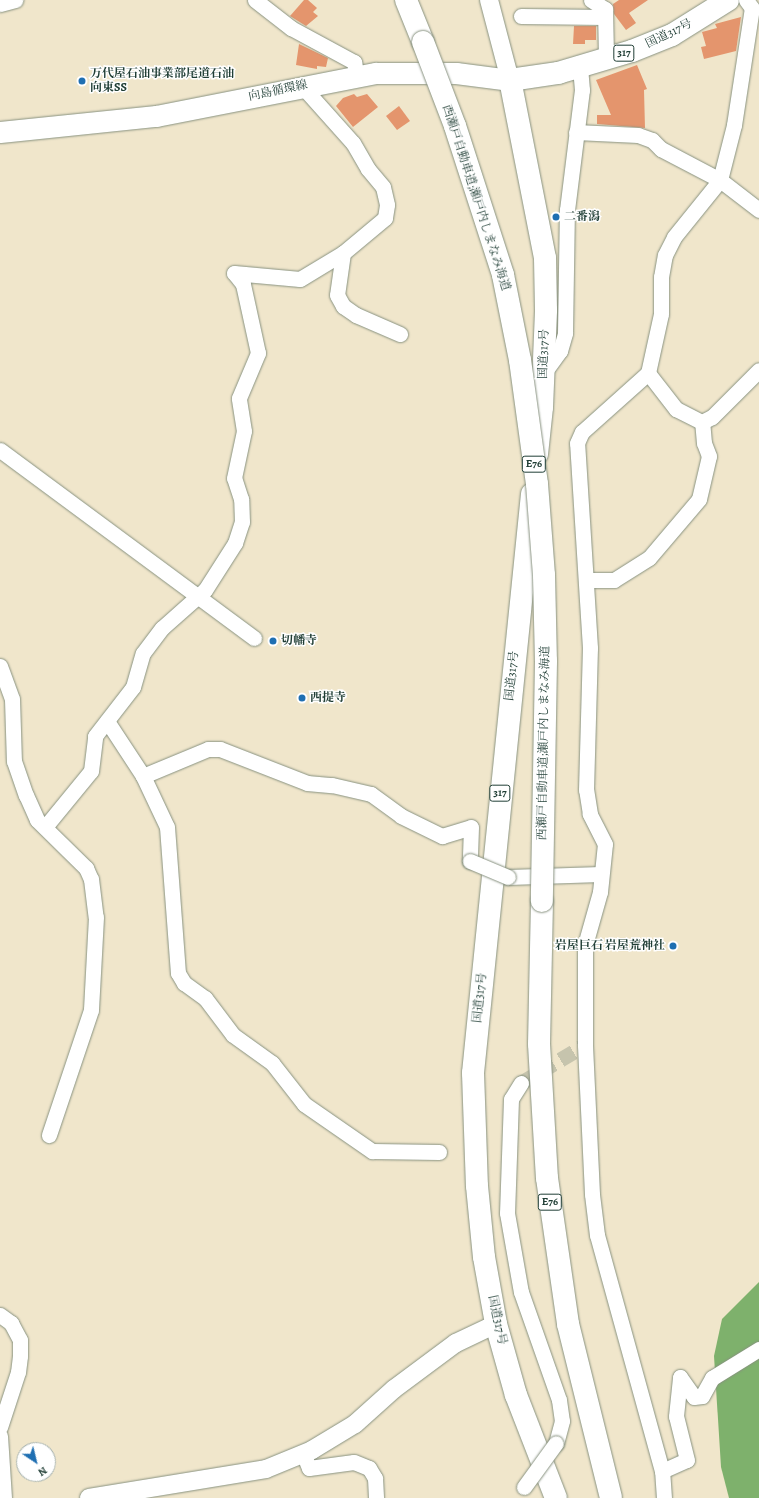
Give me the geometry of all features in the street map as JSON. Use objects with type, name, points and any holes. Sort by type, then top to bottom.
[{"type":"highway","name":"西瀬戸自動車道;瀬戸内しまなみ海道","points":[[406,0],[455,126],[503,275],[521,368],[537,484],[544,575],[546,662],[539,1044],[547,1178],[568,1324],[611,1498]]},
{"type":"highway","name":"国道317号","points":[[556,1498],[516,1395],[496,1324],[484,1257],[477,1186],[473,1073],[544,374],[546,310],[545,258],[510,80],[580,67],[632,51],[672,35],[728,0]]},
{"type":"main road","name":"向島循環線","points":[[0,132],[156,116],[302,86],[376,73],[456,73],[510,80]]},
{"type":"street","points":[[0,4],[15,0]]},
{"type":"street","points":[[255,0],[291,28],[354,62],[357,76]]},
{"type":"street","points":[[489,0],[510,80]]},
{"type":"street","points":[[591,0],[605,9],[606,58]]},
{"type":"street","points":[[664,1498],[662,1471],[597,1235],[593,1200],[585,1045],[585,945],[600,892],[605,844],[590,814],[586,790],[590,648],[587,580],[577,443],[582,432],[648,373],[661,314],[661,277],[666,255],[674,236],[720,180],[736,118],[752,7]]},
{"type":"street","points":[[521,16],[605,17]]},
{"type":"street","points":[[544,374],[560,352],[565,333],[567,210],[582,90],[580,67]]},
{"type":"street","points":[[45,827],[91,771],[95,736],[133,687],[143,653],[162,628],[205,590],[235,543],[242,522],[241,499],[234,478],[244,431],[239,398],[258,353],[244,284],[234,272],[300,279],[343,253],[385,218],[387,205],[383,187],[368,169],[353,143],[302,86]]},
{"type":"street","points":[[576,132],[638,135],[652,140],[661,149],[720,180],[759,210]]},
{"type":"street","points":[[343,253],[337,295],[343,306],[356,315],[400,334]]},
{"type":"street","points":[[702,422],[712,417],[759,370]]},
{"type":"street","points":[[648,373],[676,409],[702,422]]},
{"type":"street","points":[[587,580],[614,580],[649,558],[699,499],[710,456],[704,443],[702,422]]},
{"type":"street","points":[[0,450],[254,638]]},
{"type":"street","points":[[0,666],[12,699],[14,761],[37,820],[86,868],[91,879],[96,917],[91,1010],[49,1135]]},
{"type":"street","points":[[107,721],[143,776],[167,827],[178,973],[184,983],[205,998],[233,1035],[272,1063],[304,1104],[372,1151],[439,1152]]},
{"type":"street","points":[[143,776],[208,749],[220,749],[307,783],[332,785],[371,794],[401,816],[442,836],[471,827],[470,861],[508,878],[601,874]]},
{"type":"street","points":[[521,1083],[511,1099],[507,1213],[521,1292],[559,1400],[562,1421],[556,1443],[524,1492]]},
{"type":"street","points":[[0,1315],[11,1323],[20,1340],[18,1372],[0,1427]]},
{"type":"street","points":[[89,1498],[266,1469],[303,1453],[355,1424],[394,1389],[456,1344],[496,1324]]},
{"type":"street","points":[[662,1471],[687,1460],[676,1416],[680,1377],[694,1397],[702,1396],[712,1378],[759,1350]]},
{"type":"street","points":[[0,1436],[4,1498]]},
{"type":"street","points":[[303,1453],[309,1468],[354,1462],[369,1468],[375,1478],[376,1498]]},
{"type":"green space","points":[[759,1282],[759,1498],[729,1498],[721,1467],[714,1356],[722,1319]]},
{"type":"building","points":[[304,0],[308,0],[317,8],[313,12],[318,16],[306,26],[290,16]]},
{"type":"building","points":[[619,0],[648,0],[629,13],[636,23],[626,30],[614,14],[613,4]]},
{"type":"building","points":[[741,17],[736,51],[704,59],[701,47],[706,46],[702,32],[717,28],[715,24]]},
{"type":"building","points":[[574,26],[596,26],[596,40],[585,40],[585,44],[573,44]]},
{"type":"building","points":[[299,44],[328,58],[326,67],[317,66],[317,69],[296,65]]},
{"type":"building","points":[[637,65],[647,89],[644,90],[645,128],[597,124],[597,115],[611,115],[596,80]]},
{"type":"building","points":[[354,94],[357,97],[367,94],[378,107],[353,127],[336,106],[343,98]]},
{"type":"building","points":[[399,106],[410,121],[397,130],[386,116]]},
{"type":"tunnel","points":[[521,1083],[585,1045]]},
{"type":"place","name":"万代屋石油事業部尾道石油 向東SS","points":[[82,81]]},
{"type":"place","name":"二番潟","points":[[556,217]]},
{"type":"place","name":"切幡寺","points":[[273,641]]},
{"type":"place","name":"西提寺","points":[[302,698]]},
{"type":"place","name":"岩屋巨石 岩屋荒神社","points":[[673,946]]}]
